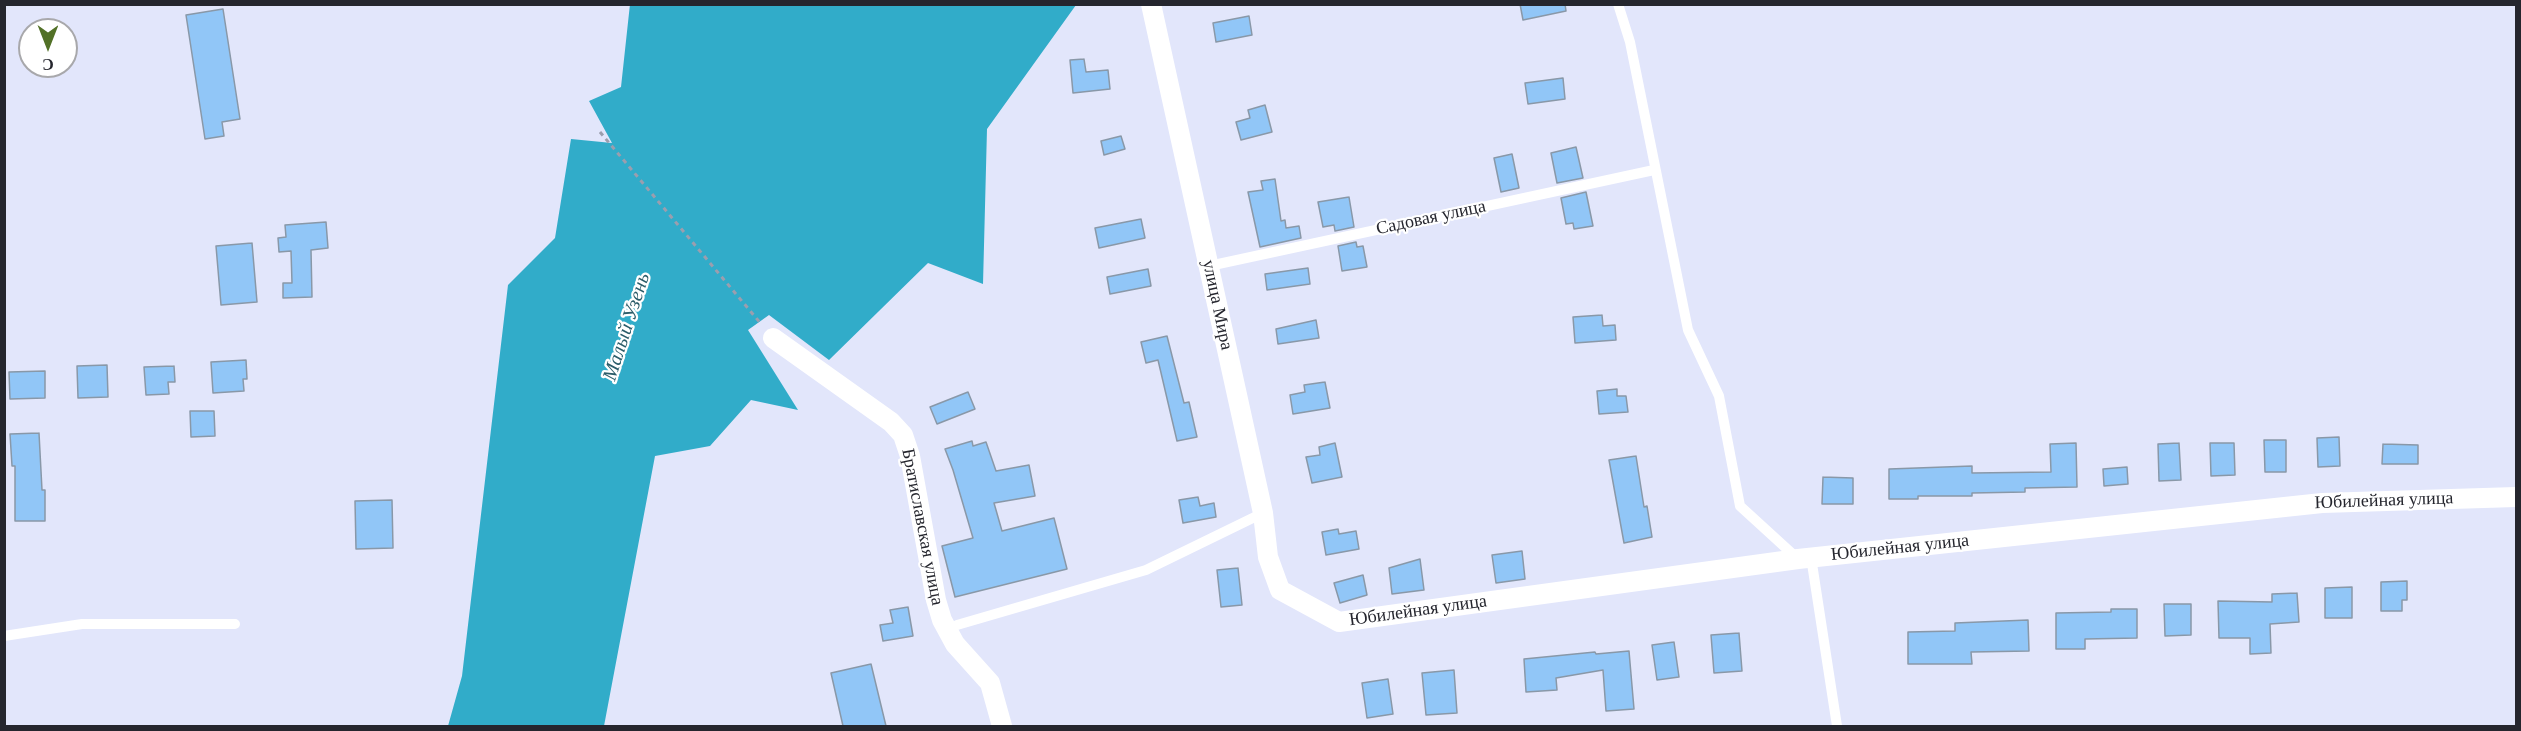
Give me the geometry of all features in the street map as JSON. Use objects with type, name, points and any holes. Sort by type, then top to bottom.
[{"type":"street","name":"улица Мира","points":[[1151,4],[1263,513],[1268,556],[1280,590],[1293,597]]},
{"type":"street","name":"Братиславская улица","points":[[773,338],[891,422],[903,435],[913,467],[936,600],[942,620],[955,644],[990,682],[1002,726]]},
{"type":"street","name":"Юбилейная улица","points":[[1293,597],[1339,622],[1804,558],[2322,503],[2517,496]]},
{"type":"lane","points":[[1618,4],[1630,42],[1688,330],[1719,396],[1740,506],[1804,558],[1837,726]]},
{"type":"lane","name":"Садовая улица","points":[[1209,266],[1654,170]]},
{"type":"lane","points":[[957,625],[1146,570],[1263,513]]},
{"type":"lane","points":[[4,636],[82,624],[235,624]]},
{"type":"path","points":[[600,132],[773,338]]},
{"type":"water","name":"Малый Узень","points":[[630,4],[1076,5],[987,129],[983,284],[928,263],[829,360],[769,315],[748,330],[798,410],[751,400],[710,446],[655,456],[604,726],[448,726],[462,676],[508,285],[555,238],[571,139],[612,143],[589,101],[621,87]]},
{"type":"building","points":[[1520,4],[1565,4],[1566,11],[1523,20]]},
{"type":"building","points":[[223,9],[240,119],[222,122],[224,136],[205,139],[186,15]]},
{"type":"building","points":[[1249,16],[1252,35],[1216,42],[1213,23]]},
{"type":"building","points":[[1084,59],[1086,72],[1108,70],[1110,89],[1073,93],[1070,60]]},
{"type":"building","points":[[1563,78],[1565,99],[1528,104],[1525,83]]},
{"type":"building","points":[[1265,105],[1272,132],[1241,140],[1236,122],[1250,118],[1248,110]]},
{"type":"building","points":[[1121,136],[1125,149],[1104,155],[1101,141]]},
{"type":"building","points":[[1576,147],[1583,178],[1557,183],[1551,153]]},
{"type":"building","points":[[1512,154],[1519,188],[1501,192],[1494,158]]},
{"type":"building","points":[[1275,179],[1281,221],[1285,220],[1286,228],[1299,226],[1301,238],[1260,247],[1248,192],[1263,190],[1261,181]]},
{"type":"building","points":[[1586,192],[1593,226],[1574,229],[1573,223],[1566,224],[1561,198]]},
{"type":"building","points":[[1349,197],[1354,227],[1335,231],[1334,225],[1323,227],[1318,202]]},
{"type":"building","points":[[1141,219],[1145,238],[1099,248],[1095,228]]},
{"type":"building","points":[[326,222],[328,248],[311,250],[312,297],[283,298],[283,283],[292,283],[291,251],[279,252],[278,238],[286,237],[285,225]]},
{"type":"building","points":[[1356,242],[1357,247],[1363,246],[1367,267],[1342,271],[1338,246]]},
{"type":"building","points":[[252,243],[257,302],[221,305],[216,246]]},
{"type":"building","points":[[1308,268],[1310,284],[1267,290],[1265,274]]},
{"type":"building","points":[[1148,269],[1151,286],[1110,294],[1107,277]]},
{"type":"building","points":[[1602,315],[1603,326],[1615,325],[1616,340],[1575,343],[1573,317]]},
{"type":"building","points":[[1316,320],[1319,338],[1278,344],[1276,329]]},
{"type":"building","points":[[1167,336],[1184,403],[1189,402],[1197,437],[1177,441],[1158,360],[1146,363],[1141,342]]},
{"type":"building","points":[[246,360],[247,379],[243,379],[244,391],[213,393],[211,362]]},
{"type":"building","points":[[107,365],[108,397],[78,398],[77,366]]},
{"type":"building","points":[[174,366],[175,382],[168,382],[169,394],[146,395],[144,367]]},
{"type":"building","points":[[45,371],[45,398],[10,399],[9,372]]},
{"type":"building","points":[[1325,382],[1330,408],[1293,414],[1290,395],[1305,392],[1304,385]]},
{"type":"building","points":[[1617,389],[1617,396],[1626,396],[1628,412],[1599,414],[1597,391]]},
{"type":"building","points":[[968,392],[975,409],[937,424],[930,407]]},
{"type":"building","points":[[190,411],[214,411],[215,436],[191,437]]},
{"type":"building","points":[[39,433],[42,490],[45,490],[45,521],[15,521],[15,466],[12,466],[10,434]]},
{"type":"building","points":[[2339,437],[2340,466],[2318,467],[2317,438]]},
{"type":"building","points":[[2264,440],[2286,440],[2286,472],[2265,472]]},
{"type":"building","points":[[972,441],[973,446],[986,442],[996,471],[1029,465],[1035,496],[994,503],[1002,531],[1054,518],[1067,569],[955,597],[942,546],[973,538],[945,449]]},
{"type":"building","points":[[1335,443],[1342,477],[1312,483],[1306,457],[1320,455],[1319,447]]},
{"type":"building","points":[[2076,443],[2077,487],[2025,488],[2025,492],[1889,499],[1889,469],[1972,466],[1972,473],[2051,472],[2050,444]]},
{"type":"building","points":[[2179,443],[2181,480],[2159,481],[2158,444]]},
{"type":"building","points":[[2210,443],[2234,443],[2235,475],[2211,476]]},
{"type":"building","points":[[2383,444],[2418,445],[2418,464],[2382,464]]},
{"type":"building","points":[[1636,456],[1644,507],[1647,506],[1652,537],[1624,543],[1609,460]]},
{"type":"building","points":[[2127,467],[2128,484],[2104,486],[2103,469]]},
{"type":"building","points":[[1823,477],[1853,478],[1853,504],[1822,504]]},
{"type":"building","points":[[1198,497],[1200,506],[1214,503],[1216,517],[1183,523],[1179,500]]},
{"type":"building","points":[[392,500],[393,548],[356,549],[355,501]]},
{"type":"building","points":[[1338,529],[1339,534],[1356,531],[1359,549],[1326,555],[1322,532]]},
{"type":"building","points":[[1522,551],[1525,579],[1496,583],[1492,555]]},
{"type":"building","points":[[1420,559],[1424,590],[1392,594],[1389,568]]},
{"type":"building","points":[[1238,568],[1242,605],[1221,607],[1217,570]]},
{"type":"building","points":[[1363,575],[1367,595],[1340,603],[1334,583]]},
{"type":"building","points":[[2407,581],[2407,600],[2402,600],[2402,611],[2381,611],[2381,582]]},
{"type":"building","points":[[2352,587],[2352,618],[2325,618],[2325,588]]},
{"type":"building","points":[[2297,593],[2299,622],[2270,624],[2271,653],[2250,654],[2250,638],[2219,638],[2218,601],[2272,602],[2272,594]]},
{"type":"building","points":[[2164,604],[2191,604],[2191,635],[2165,636]]},
{"type":"building","points":[[908,607],[913,636],[883,641],[880,625],[893,623],[890,610]]},
{"type":"building","points":[[2111,609],[2137,609],[2137,638],[2085,639],[2085,649],[2056,649],[2056,613],[2111,612]]},
{"type":"building","points":[[2028,620],[2029,651],[1971,652],[1972,664],[1908,664],[1908,632],[1955,631],[1955,623]]},
{"type":"building","points":[[1739,633],[1742,671],[1714,673],[1711,635]]},
{"type":"building","points":[[1674,642],[1679,677],[1657,680],[1652,645]]},
{"type":"building","points":[[1629,651],[1634,709],[1606,711],[1603,670],[1556,678],[1557,690],[1526,692],[1524,659]]},
{"type":"building","points":[[871,664],[886,726],[843,726],[831,673]]},
{"type":"building","points":[[1454,670],[1457,713],[1426,715],[1422,673]]},
{"type":"building","points":[[1388,679],[1393,714],[1367,718],[1362,683]]}]
